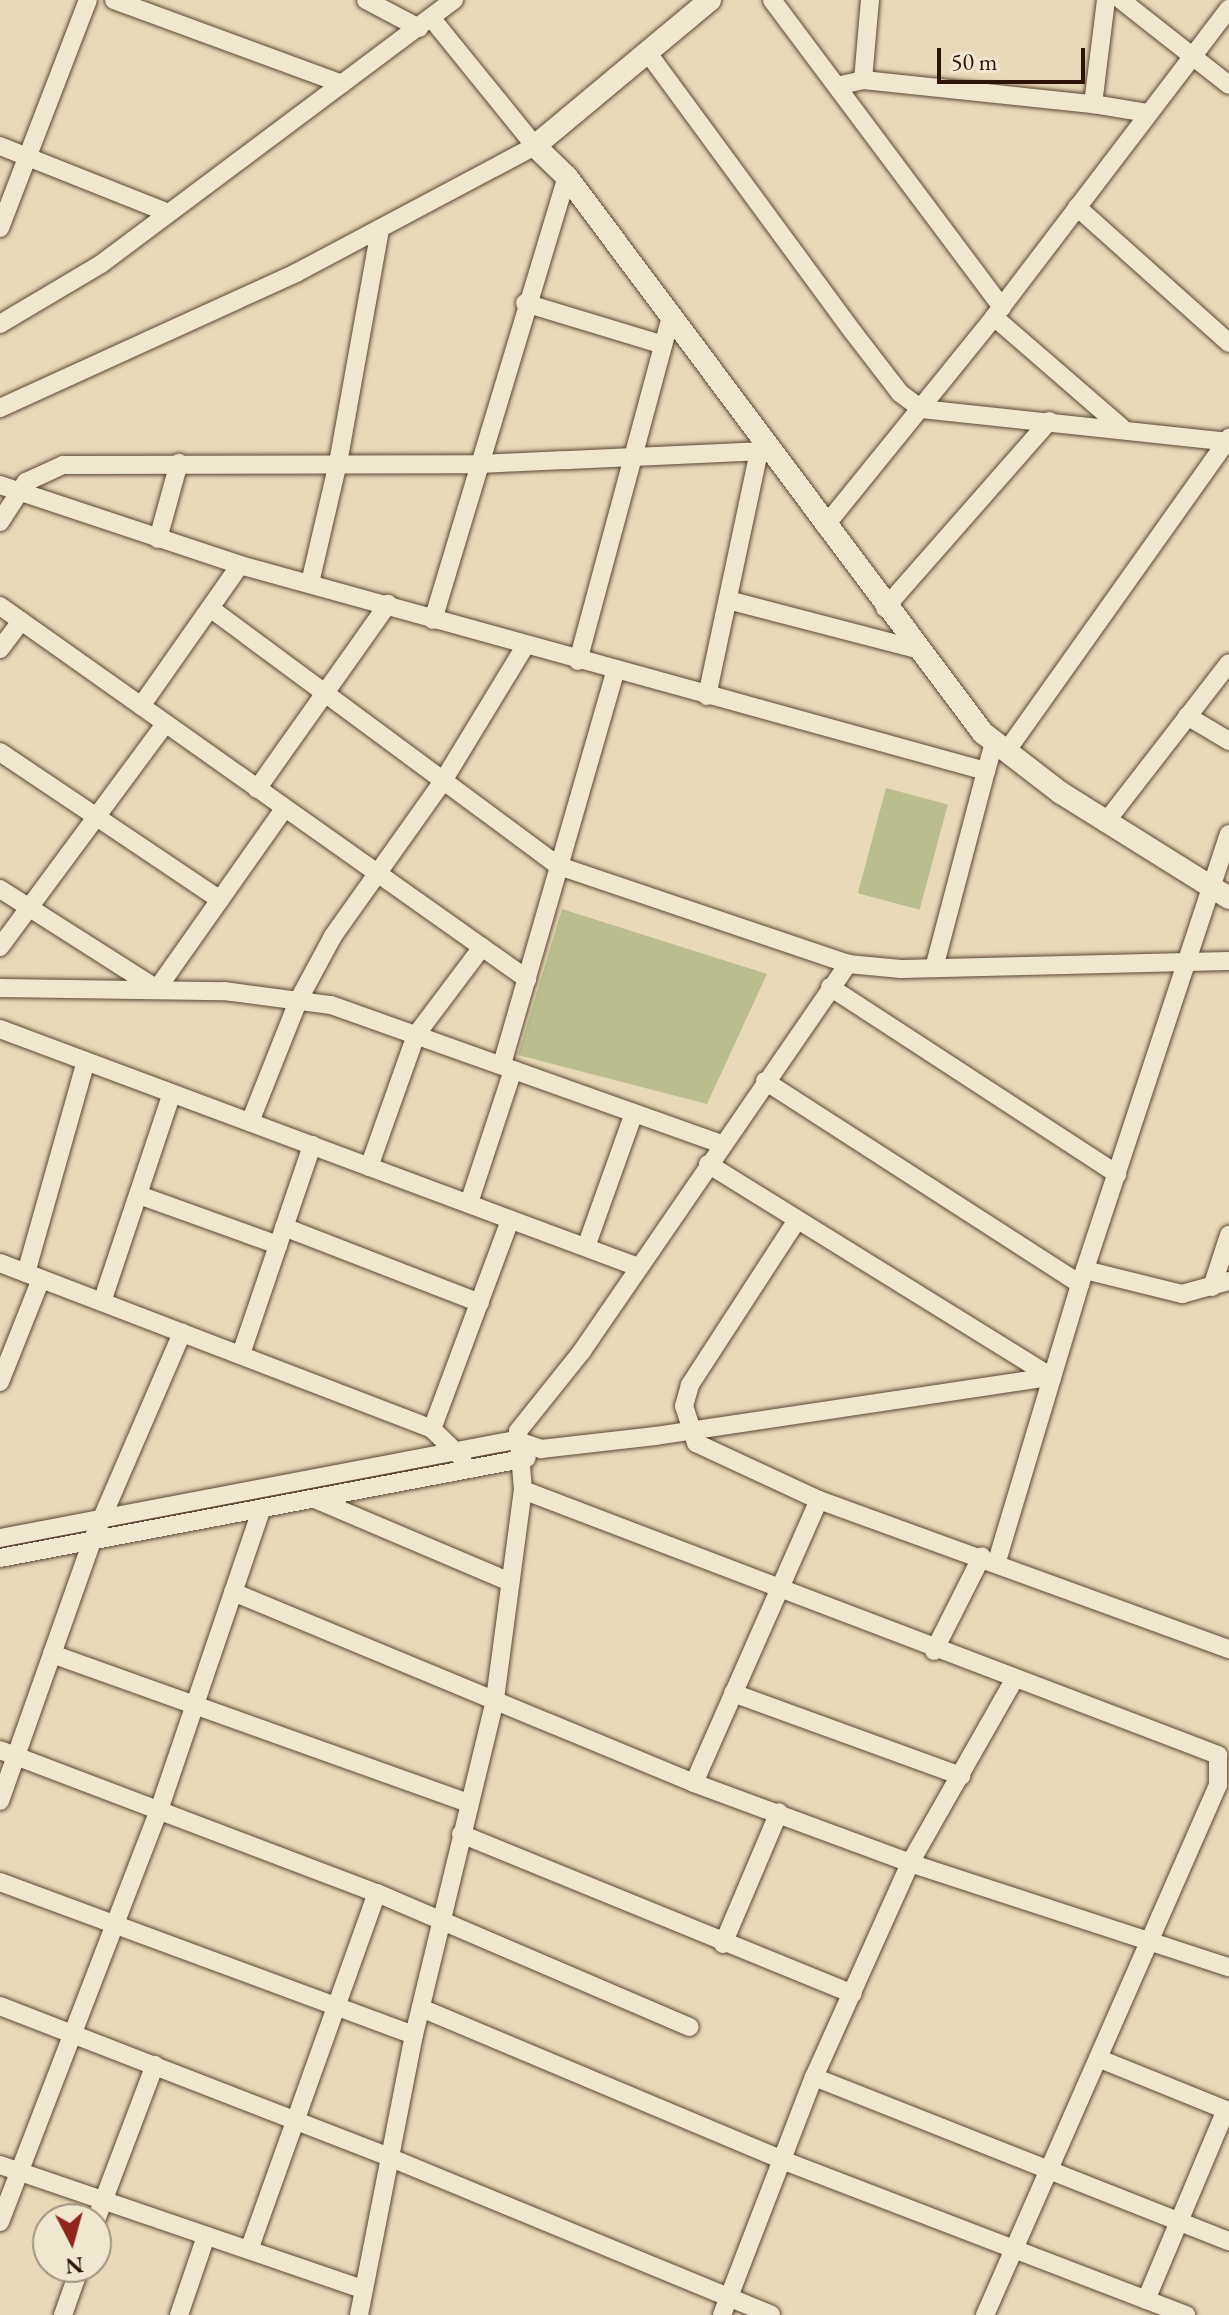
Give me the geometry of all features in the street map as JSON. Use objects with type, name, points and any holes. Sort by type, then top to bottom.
[{"type":"street","points":[[0,228],[88,0]]},
{"type":"street","points":[[114,0],[342,84]]},
{"type":"street","points":[[366,0],[426,24],[535,146],[567,177],[764,452],[825,526],[956,702],[1002,745],[1105,823],[1221,893]]},
{"type":"street","points":[[0,324],[101,264],[166,212],[426,24],[454,0]]},
{"type":"street","points":[[0,408],[157,339],[380,229],[535,146],[710,0]]},
{"type":"street","points":[[772,0],[998,312],[1122,429]]},
{"type":"street","points":[[863,80],[870,0]]},
{"type":"street","points":[[1093,104],[1106,0]]},
{"type":"street","points":[[1121,0],[1229,85]]},
{"type":"street","points":[[825,526],[998,312],[1191,54],[1229,8]]},
{"type":"street","points":[[648,53],[853,332],[900,393],[921,409],[1228,440]]},
{"type":"street","points":[[837,86],[863,80],[1093,104],[1148,113]]},
{"type":"street","points":[[0,146],[166,212]]},
{"type":"street","points":[[433,620],[525,303],[567,177]]},
{"type":"street","points":[[1077,207],[1229,343]]},
{"type":"street","points":[[310,583],[338,463],[380,229]]},
{"type":"street","points":[[525,303],[663,345]]},
{"type":"street","points":[[578,661],[670,320]]},
{"type":"street","points":[[885,608],[1049,421]]},
{"type":"street","points":[[934,968],[986,771],[1002,745],[1228,440]]},
{"type":"street","points":[[0,522],[32,476],[63,465],[479,464],[764,452]]},
{"type":"street","points":[[707,696],[764,452]]},
{"type":"street","points":[[158,539],[179,463]]},
{"type":"street","points":[[0,485],[240,565],[388,604],[578,661],[986,771]]},
{"type":"street","points":[[141,706],[240,565]]},
{"type":"street","points":[[728,600],[916,649]]},
{"type":"street","points":[[257,789],[328,696],[388,604]]},
{"type":"street","points":[[0,606],[527,979]]},
{"type":"street","points":[[210,608],[559,866],[848,964],[934,968],[1229,961]]},
{"type":"street","points":[[0,649],[21,621]]},
{"type":"street","points":[[250,1122],[299,999],[333,936],[443,781],[525,646]]},
{"type":"street","points":[[1105,823],[1229,663]]},
{"type":"street","points":[[469,1203],[507,1067],[527,979],[616,669]]},
{"type":"street","points":[[1187,716],[1229,741]]},
{"type":"street","points":[[0,947],[165,724]]},
{"type":"street","points":[[0,752],[95,819],[220,900]]},
{"type":"street","points":[[157,989],[284,809]]},
{"type":"street","points":[[934,1651],[990,1559],[1189,963],[1221,893],[1229,834]]},
{"type":"street","points":[[0,889],[157,989]]},
{"type":"street","points":[[369,1167],[416,1035],[482,947]]},
{"type":"street","points":[[359,2315],[414,2035],[495,1699],[523,1490],[515,1440],[848,964]]},
{"type":"street","points":[[830,987],[1117,1174]]},
{"type":"street","points":[[0,988],[157,989],[299,999],[366,1015],[722,1144]]},
{"type":"street","points":[[0,1029],[638,1267]]},
{"type":"street","points":[[0,1382],[34,1276],[86,1061]]},
{"type":"street","points":[[765,1081],[1082,1277],[1174,1293],[1221,1284],[1229,1235]]},
{"type":"street","points":[[102,1302],[172,1093]]},
{"type":"street","points":[[586,1247],[634,1113]]},
{"type":"street","points":[[241,1354],[312,1145]]},
{"type":"street","points":[[708,1164],[1052,1377]]},
{"type":"street","points":[[139,1195],[281,1236],[480,1303]]},
{"type":"street","points":[[432,1429],[510,1220]]},
{"type":"street","points":[[797,1220],[690,1385],[684,1406],[688,1431],[707,1452],[819,1500],[990,1559],[1229,1649]]},
{"type":"street","points":[[0,1263],[432,1429],[474,1471]]},
{"type":"street","points":[[0,1801],[8,1753],[52,1654],[92,1541],[182,1333]]},
{"type":"street","points":[[0,1538],[515,1440],[541,1449],[688,1431],[1052,1377]]},
{"type":"street","points":[[0,1558],[520,1463],[541,1449]]},
{"type":"street","points":[[523,1490],[778,1592],[1218,1755],[1222,1774],[1100,2059],[985,2315]]},
{"type":"street","points":[[317,1500],[510,1582]]},
{"type":"street","points":[[694,1783],[819,1500]]},
{"type":"street","points":[[0,2222],[70,2033],[158,1813],[193,1701],[261,1510]]},
{"type":"street","points":[[233,1592],[694,1783],[910,1863],[1229,1967]]},
{"type":"street","points":[[52,1654],[193,1701],[469,1803]]},
{"type":"street","points":[[725,2306],[814,2077],[910,1863],[1014,1680]]},
{"type":"street","points":[[733,1693],[961,1776]]},
{"type":"street","points":[[8,1753],[158,1813],[377,1893],[689,2027]]},
{"type":"street","points":[[723,1944],[779,1812]]},
{"type":"street","points":[[461,1834],[723,1944],[853,1994]]},
{"type":"street","points":[[0,1882],[414,2035]]},
{"type":"street","points":[[249,2250],[377,1893]]},
{"type":"street","points":[[0,2006],[391,2158],[725,2306],[771,2315]]},
{"type":"street","points":[[421,2008],[782,2160],[1186,2315]]},
{"type":"street","points":[[1100,2059],[1228,2111],[1146,2300]]},
{"type":"street","points":[[103,2201],[155,2065]]},
{"type":"street","points":[[814,2077],[1229,2241]]},
{"type":"street","points":[[0,2165],[363,2289]]},
{"type":"street","points":[[179,2315],[206,2236]]},
{"type":"street","points":[[63,2315],[74,2283]]},
{"type":"green space","points":[[886,788],[948,805],[920,910],[858,893]]},
{"type":"green space","points":[[562,909],[767,974],[707,1104],[518,1055]]}]
